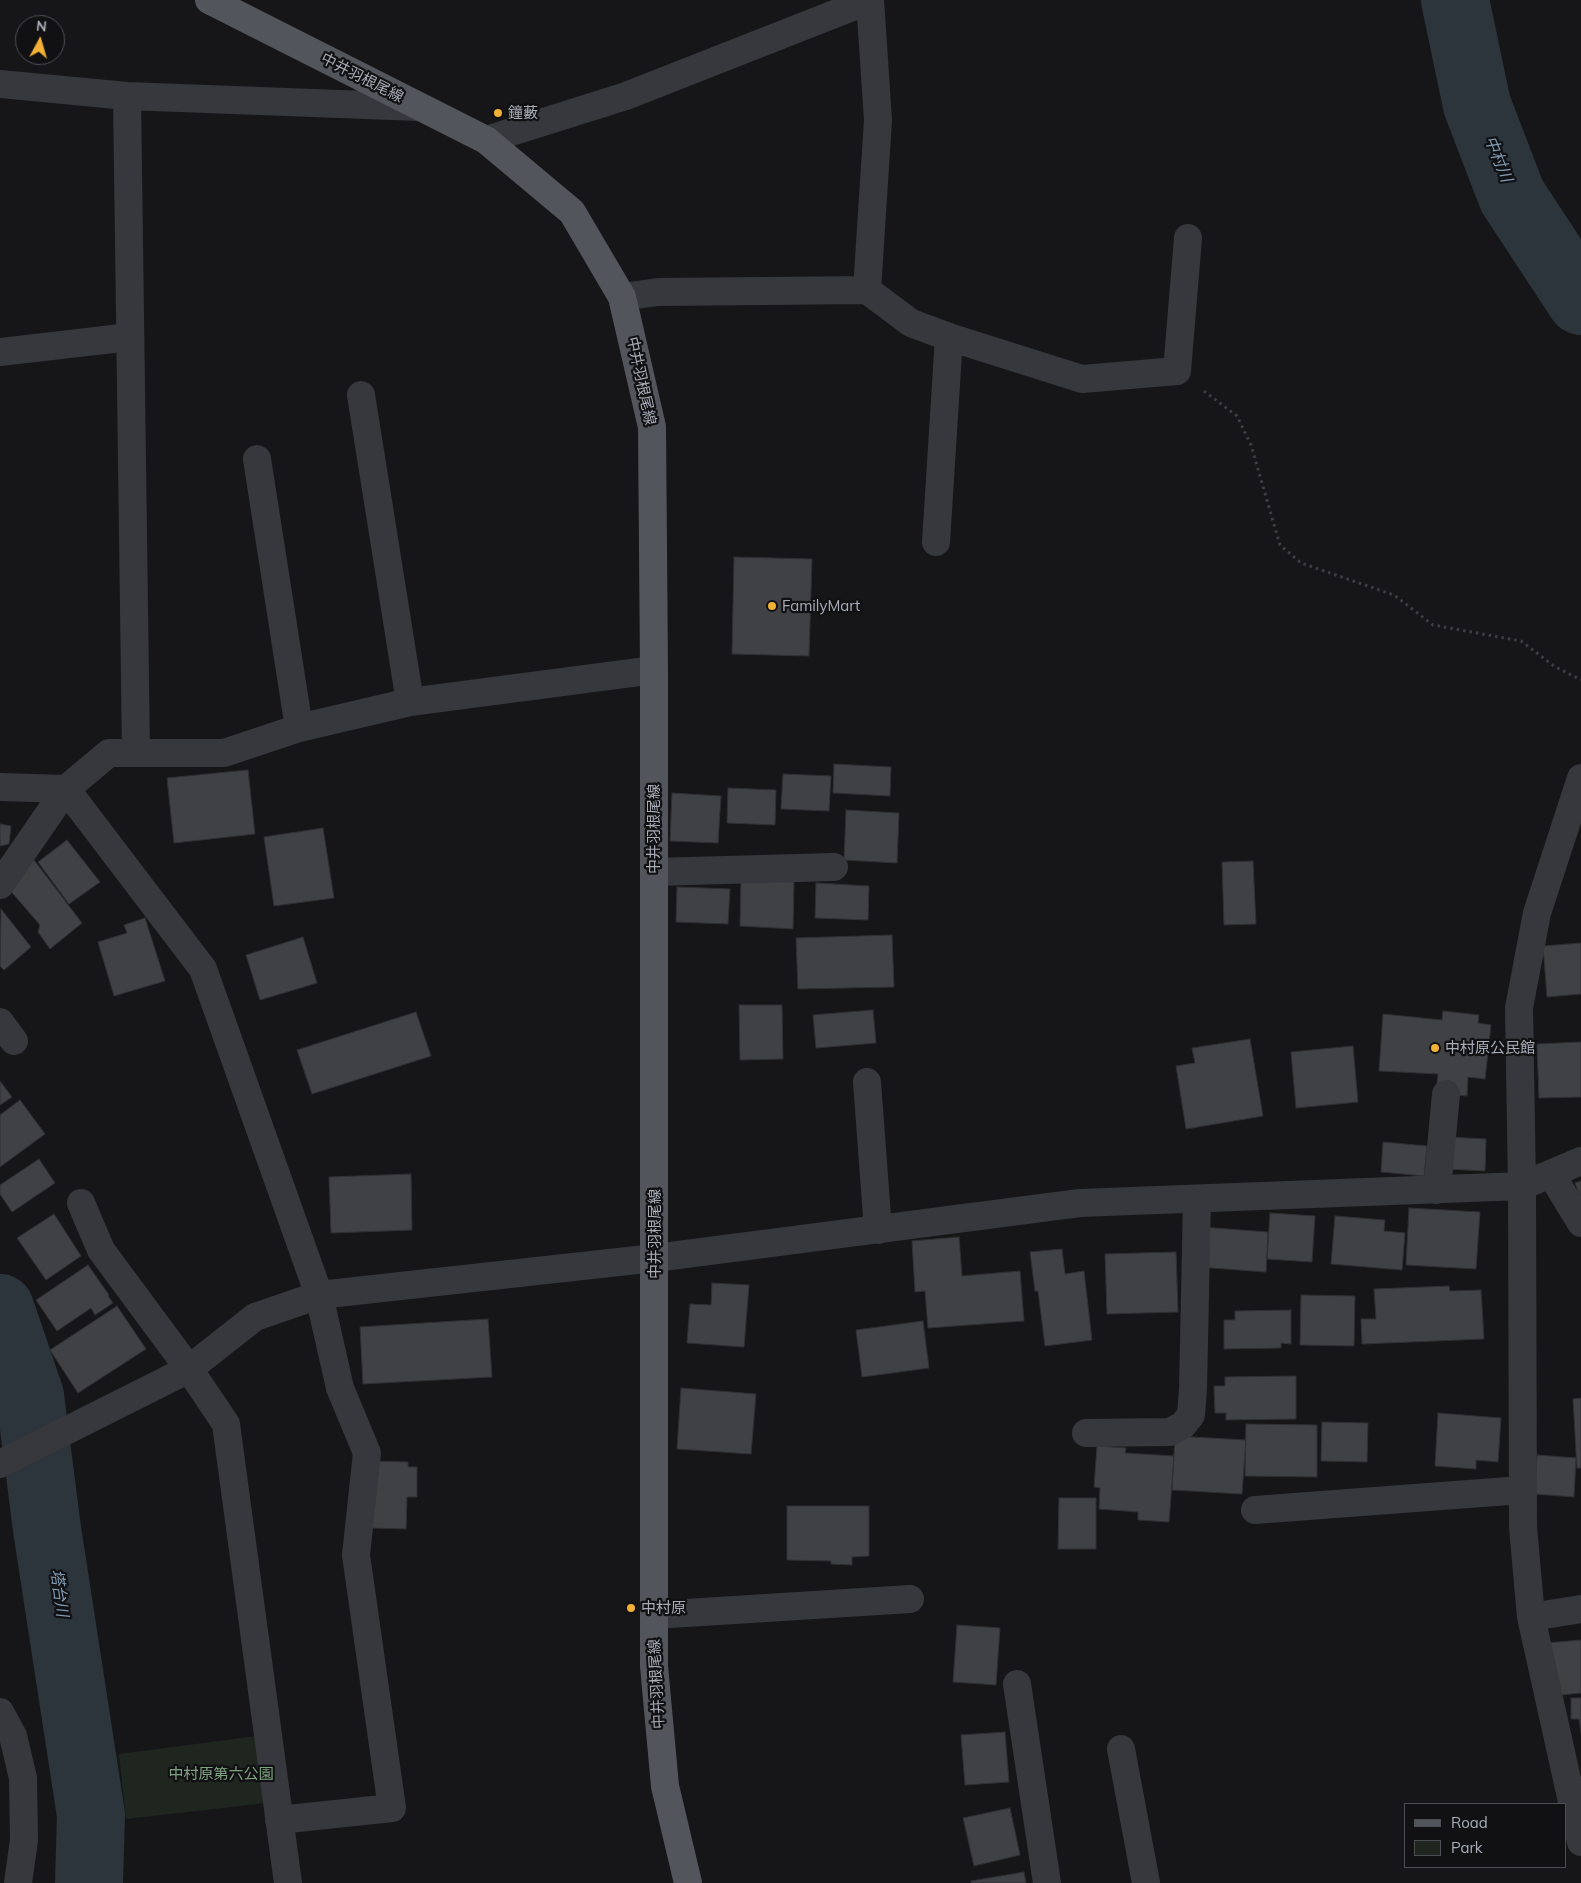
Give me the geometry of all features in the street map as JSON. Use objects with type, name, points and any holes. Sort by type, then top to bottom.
[{"type":"main road","name":"中井羽根尾線","points":[[209,0],[486,140],[572,212],[622,297],[652,428],[655,1258],[654,1666],[665,1786],[688,1883]]},
{"type":"street","points":[[486,140],[626,96],[870,0],[878,120],[867,290]]},
{"type":"street","points":[[0,84],[127,96],[419,107]]},
{"type":"street","points":[[127,96],[136,753]]},
{"type":"street","points":[[622,297],[658,292],[867,290],[911,323],[1082,379],[1177,372],[1188,238]]},
{"type":"street","points":[[0,352],[130,337]]},
{"type":"street","points":[[936,542],[949,337]]},
{"type":"street","points":[[361,395],[410,702]]},
{"type":"street","points":[[257,459],[299,728]]},
{"type":"street","points":[[0,885],[66,789],[109,753],[224,753],[299,728],[410,702],[654,670]]},
{"type":"street","points":[[1581,778],[1538,914],[1519,1008],[1522,1186],[1523,1527],[1531,1617],[1581,1842]]},
{"type":"street","points":[[0,787],[66,789]]},
{"type":"street","points":[[66,789],[203,969],[318,1295],[340,1388],[367,1452],[356,1555],[392,1808],[279,1820]]},
{"type":"street","points":[[654,872],[834,867]]},
{"type":"street","points":[[867,1082],[878,1230]]},
{"type":"street","points":[[1437,1190],[1446,1094]]},
{"type":"street","points":[[8,1460],[189,1369],[255,1317],[318,1295],[655,1258],[1080,1203],[1522,1186],[1581,1161]]},
{"type":"street","points":[[1552,1174],[1581,1223]]},
{"type":"street","points":[[1086,1433],[1170,1432],[1183,1425],[1190,1415],[1193,1389],[1197,1199]]},
{"type":"street","points":[[81,1203],[101,1250],[189,1369],[226,1424],[288,1883]]},
{"type":"street","points":[[1255,1510],[1522,1490]]},
{"type":"street","points":[[654,1615],[910,1599]]},
{"type":"street","points":[[1531,1617],[1581,1609]]},
{"type":"street","points":[[1017,1684],[1047,1883]]},
{"type":"street","points":[[0,1712],[13,1736],[23,1778],[24,1840],[18,1883]]},
{"type":"street","points":[[1121,1749],[1146,1883]]},
{"type":"path","points":[[1177,372],[1236,416],[1251,445],[1280,545],[1301,563],[1394,595],[1433,625],[1521,641],[1554,666],[1581,680]]},
{"type":"green space","name":"中村原第六公園","points":[[257,1736],[266,1803],[126,1819],[119,1754]]},
{"type":"building","name":"FamilyMart","points":[[734,557],[812,559],[809,656],[732,654]]},
{"type":"building","points":[[834,764],[891,767],[890,796],[833,793]]},
{"type":"building","points":[[248,770],[255,834],[174,843],[167,778]]},
{"type":"building","points":[[783,774],[831,776],[829,811],[781,809]]},
{"type":"building","points":[[728,788],[776,790],[775,825],[727,823]]},
{"type":"building","points":[[672,793],[721,796],[718,843],[670,841]]},
{"type":"building","points":[[846,810],[899,813],[897,863],[844,860]]},
{"type":"building","points":[[0,824],[11,826],[9,844],[0,846]]},
{"type":"building","points":[[323,828],[334,898],[274,906],[264,837]]},
{"type":"building","points":[[67,840],[100,882],[69,904],[38,862]]},
{"type":"building","points":[[34,860],[82,923],[50,949],[38,932],[40,925],[8,888]]},
{"type":"building","points":[[1253,861],[1256,924],[1224,925],[1222,862]]},
{"type":"building","points":[[741,879],[794,882],[793,929],[740,926]]},
{"type":"building","points":[[816,883],[869,886],[868,920],[815,918]]},
{"type":"building","points":[[677,887],[730,889],[728,924],[676,922]]},
{"type":"building","points":[[1,909],[31,947],[4,970],[0,966]]},
{"type":"building","points":[[145,918],[165,981],[114,996],[98,942],[127,933],[124,925]]},
{"type":"building","points":[[892,935],[894,987],[798,989],[796,938]]},
{"type":"building","points":[[303,937],[317,983],[260,1000],[246,955]]},
{"type":"building","points":[[1581,943],[1581,994],[1547,997],[1543,946]]},
{"type":"building","points":[[739,1005],[782,1005],[783,1059],[740,1060]]},
{"type":"building","points":[[873,1010],[876,1043],[816,1048],[813,1015]]},
{"type":"building","name":"中村原公民館","points":[[1443,1011],[1479,1015],[1478,1023],[1491,1025],[1485,1079],[1468,1077],[1467,1096],[1436,1093],[1438,1074],[1379,1071],[1383,1014],[1442,1020]]},
{"type":"building","points":[[416,1012],[431,1056],[312,1094],[297,1050]]},
{"type":"building","points":[[1250,1039],[1263,1116],[1186,1129],[1176,1066],[1195,1063],[1192,1048]]},
{"type":"building","points":[[1581,1042],[1581,1097],[1539,1098],[1537,1044]]},
{"type":"building","points":[[1353,1046],[1358,1102],[1296,1108],[1291,1052]]},
{"type":"building","points":[[0,1081],[12,1097],[0,1105]]},
{"type":"building","points":[[20,1100],[45,1134],[0,1167],[0,1115]]},
{"type":"building","points":[[1449,1137],[1486,1139],[1485,1171],[1447,1169]]},
{"type":"building","points":[[1383,1142],[1427,1146],[1424,1176],[1381,1172]]},
{"type":"building","points":[[39,1159],[55,1183],[12,1212],[0,1194],[0,1185]]},
{"type":"building","points":[[411,1174],[412,1230],[331,1233],[329,1177]]},
{"type":"building","points":[[1581,1181],[1581,1198],[1575,1183]]},
{"type":"building","points":[[1409,1208],[1480,1212],[1476,1269],[1406,1265]]},
{"type":"building","points":[[1270,1213],[1315,1216],[1312,1262],[1267,1259]]},
{"type":"building","points":[[54,1214],[81,1256],[46,1280],[17,1238]]},
{"type":"building","points":[[1335,1216],[1385,1220],[1384,1231],[1405,1233],[1402,1270],[1331,1264]]},
{"type":"building","points":[[1201,1227],[1268,1232],[1266,1272],[1199,1267]]},
{"type":"building","points":[[959,1237],[962,1276],[1020,1271],[1024,1321],[928,1328],[925,1291],[915,1292],[912,1241]]},
{"type":"building","points":[[1062,1249],[1065,1274],[1084,1271],[1092,1340],[1045,1346],[1038,1291],[1035,1291],[1030,1252]]},
{"type":"building","points":[[1176,1252],[1178,1312],[1107,1314],[1105,1254]]},
{"type":"building","points":[[88,1265],[113,1303],[95,1315],[91,1308],[57,1331],[36,1300]]},
{"type":"building","points":[[712,1283],[749,1285],[744,1347],[687,1343],[690,1304],[711,1305]]},
{"type":"building","points":[[1449,1286],[1450,1291],[1481,1290],[1484,1339],[1362,1344],[1361,1319],[1376,1319],[1374,1289]]},
{"type":"building","points":[[1301,1295],[1355,1296],[1354,1346],[1300,1345]]},
{"type":"building","points":[[117,1306],[146,1349],[78,1393],[50,1350]]},
{"type":"building","points":[[1291,1310],[1291,1344],[1281,1343],[1281,1348],[1224,1349],[1224,1320],[1235,1320],[1235,1311]]},
{"type":"building","points":[[488,1319],[492,1377],[363,1384],[360,1327]]},
{"type":"building","points":[[923,1321],[929,1368],[862,1377],[856,1330]]},
{"type":"building","points":[[1296,1376],[1296,1419],[1226,1420],[1226,1413],[1215,1413],[1214,1386],[1225,1386],[1225,1377]]},
{"type":"building","points":[[681,1388],[756,1394],[751,1454],[677,1449]]},
{"type":"building","points":[[1581,1398],[1581,1468],[1577,1468],[1573,1399]]},
{"type":"building","points":[[1438,1413],[1501,1418],[1498,1462],[1476,1460],[1476,1469],[1435,1466]]},
{"type":"building","points":[[1322,1422],[1368,1423],[1367,1462],[1321,1461]]},
{"type":"building","points":[[1246,1424],[1317,1425],[1317,1477],[1245,1476]]},
{"type":"building","points":[[1175,1436],[1246,1440],[1242,1494],[1172,1490]]},
{"type":"building","points":[[1097,1446],[1126,1448],[1125,1453],[1174,1456],[1169,1522],[1138,1520],[1138,1512],[1099,1509],[1100,1488],[1094,1487]]},
{"type":"building","points":[[1537,1455],[1576,1458],[1574,1497],[1535,1494]]},
{"type":"building","points":[[373,1461],[408,1462],[408,1467],[417,1467],[417,1497],[407,1497],[406,1529],[372,1528]]},
{"type":"building","points":[[1059,1498],[1096,1498],[1096,1549],[1058,1549]]},
{"type":"building","points":[[787,1506],[869,1506],[869,1556],[852,1557],[852,1565],[831,1564],[831,1561],[787,1560]]},
{"type":"building","points":[[957,1625],[1000,1628],[996,1685],[953,1682]]},
{"type":"building","points":[[1581,1640],[1581,1693],[1550,1696],[1546,1643]]},
{"type":"building","points":[[1571,1698],[1581,1698],[1581,1733],[1579,1719],[1571,1719]]},
{"type":"building","points":[[1005,1732],[1009,1782],[965,1785],[961,1735]]},
{"type":"building","points":[[1010,1808],[1020,1855],[974,1866],[963,1818]]},
{"type":"building","points":[[1024,1872],[1026,1883],[971,1883],[971,1881]]},
{"type":"waterway","name":"中村川","points":[[1455,0],[1477,105],[1512,196],[1581,301]]},
{"type":"waterway","name":"塔台川","points":[[0,1308],[30,1396],[47,1529],[91,1815],[89,1883]]},
{"type":"place","name":"鐘藪","points":[[498,113]]},
{"type":"place","name":"FamilyMart","points":[[772,606]]},
{"type":"place","name":"中村原公民館","points":[[1435,1048]]},
{"type":"place","name":"中村原","points":[[631,1608]]}]
